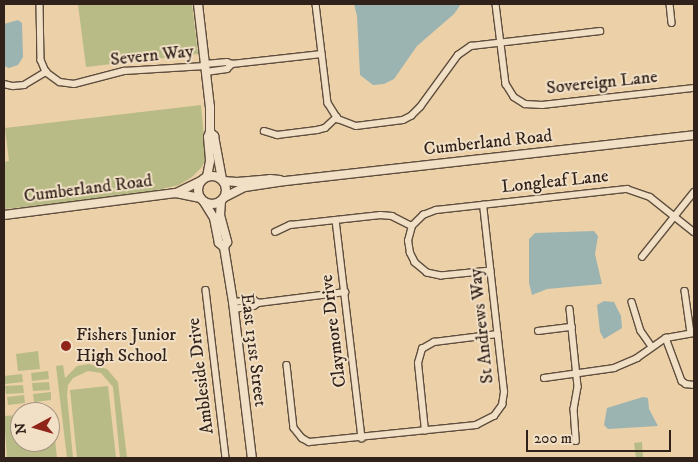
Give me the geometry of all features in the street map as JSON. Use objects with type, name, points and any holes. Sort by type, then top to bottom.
[{"type":"street","points":[[4,84],[13,86],[24,85],[46,72],[40,53],[40,4]]},
{"type":"street","points":[[198,4],[210,132],[208,137],[210,161],[204,179],[198,188],[202,200],[212,204],[223,199],[227,190],[223,180],[214,136],[210,132]]},
{"type":"street","points":[[316,4],[328,104],[337,117],[356,126],[407,118],[420,107],[462,52],[476,45],[600,31]]},
{"type":"street","points":[[496,4],[501,42]]},
{"type":"street","points":[[670,4],[672,23]]},
{"type":"street","name":"Sovereign Lane","points":[[501,42],[506,84],[515,97],[529,105],[694,88]]},
{"type":"street","name":"Severn Way","points":[[46,72],[60,82],[74,84],[124,71],[205,67],[227,62],[232,64],[321,54]]},
{"type":"street","points":[[264,131],[277,135],[317,130],[325,128],[337,117]]},
{"type":"street","name":"Cumberland Road","points":[[223,199],[245,187],[285,181],[694,135]]},
{"type":"street","points":[[204,179],[214,176],[223,180]]},
{"type":"street","name":"Cumberland Road","points":[[176,194],[204,179]]},
{"type":"street","name":"Cumberland Road","points":[[223,180],[237,182],[270,179],[285,181]]},
{"type":"street","name":"Longleaf Lane","points":[[412,226],[423,215],[436,210],[627,189],[644,193],[694,232]]},
{"type":"street","points":[[642,257],[694,192]]},
{"type":"street","name":"Cumberland Road","points":[[4,215],[176,194],[202,200]]},
{"type":"street","name":"East 131st Street","points":[[223,199],[220,214],[227,242],[224,246],[234,306],[252,458]]},
{"type":"street","name":"East 131st Street","points":[[202,200],[214,218],[219,243],[224,246]]},
{"type":"street","name":"St Andrews Way","points":[[286,365],[296,432],[302,438],[314,443],[483,424],[499,410],[504,392],[483,205]]},
{"type":"street","points":[[275,232],[290,225],[386,215],[397,218],[412,226],[408,241],[410,253],[415,263],[427,273],[441,276],[491,271]]},
{"type":"street","name":"Claymore Drive","points":[[336,220],[362,438]]},
{"type":"street","name":"Ambleside Drive","points":[[206,290],[226,458]]},
{"type":"street","points":[[544,378],[620,366],[637,358],[666,338],[692,333],[685,291]]},
{"type":"street","points":[[234,306],[254,300],[258,303],[345,292]]},
{"type":"street","points":[[632,302],[641,331],[652,347]]},
{"type":"street","points":[[570,309],[577,374],[574,421],[576,441]]},
{"type":"street","points":[[538,331],[572,327]]},
{"type":"street","points":[[425,431],[418,363],[422,349],[434,342],[498,334]]},
{"type":"street","points":[[666,338],[682,381],[688,385],[694,385]]},
{"type":"green space","points":[[78,4],[192,4],[198,54],[86,67]]},
{"type":"green space","points":[[201,105],[206,159],[201,168],[192,177],[179,185],[135,195],[4,209],[4,162],[9,161],[5,128]]},
{"type":"green space","points":[[38,351],[40,369],[18,371],[16,354]]},
{"type":"green space","points":[[89,364],[107,369],[118,382],[127,458],[120,458],[113,387],[101,373],[88,371],[73,378],[68,385],[67,395],[73,458],[67,458],[56,366],[63,365],[65,378],[77,366]]},
{"type":"green space","points":[[48,371],[49,379],[32,381],[31,373]]},
{"type":"green space","points":[[22,374],[23,382],[5,384],[4,376]]},
{"type":"green space","points":[[49,382],[50,390],[33,391],[32,383]]},
{"type":"green space","points":[[23,385],[24,393],[6,394],[5,386]]},
{"type":"green space","points":[[108,386],[116,458],[77,458],[70,390]]},
{"type":"green space","points":[[51,392],[51,400],[34,402],[33,394]]},
{"type":"green space","points":[[24,395],[25,402],[10,402],[10,405],[8,405],[7,397]]},
{"type":"green space","points":[[4,416],[10,416],[10,452],[56,452],[57,458],[7,458]]},
{"type":"green space","points":[[642,442],[643,458],[636,458],[634,443]]},
{"type":"water","points":[[354,4],[461,4],[454,14],[417,46],[394,79],[384,84],[373,85],[360,75],[357,16]]},
{"type":"water","points":[[18,20],[22,23],[23,57],[18,65],[9,68],[4,66],[4,24]]},
{"type":"water","points":[[594,231],[598,236],[595,254],[602,284],[547,289],[532,295],[529,283],[529,239],[535,233]]},
{"type":"water","points":[[604,301],[614,302],[621,316],[622,328],[604,339],[600,332],[597,305]]},
{"type":"water","points":[[643,397],[648,398],[649,409],[658,426],[608,429],[604,425],[607,408]]},
{"type":"place","name":"Fishers Junior High School","points":[[66,346]]}]
